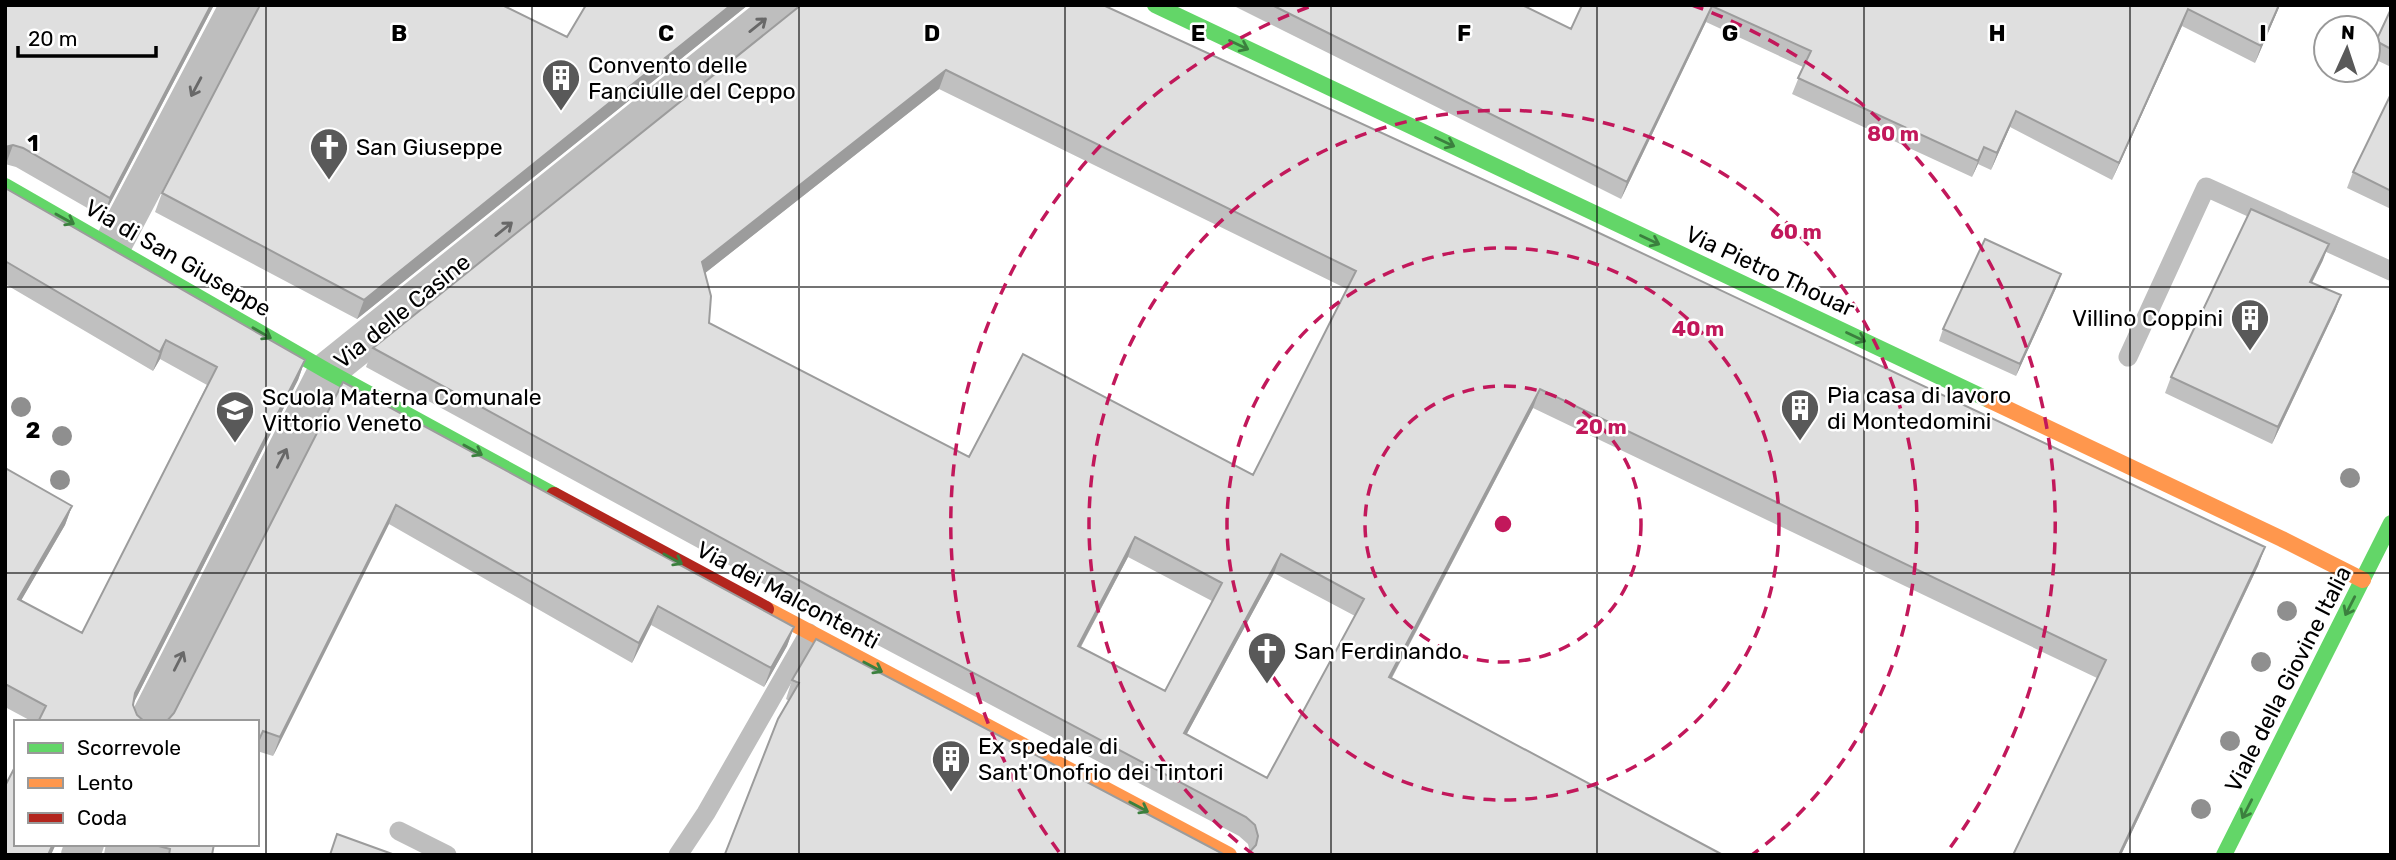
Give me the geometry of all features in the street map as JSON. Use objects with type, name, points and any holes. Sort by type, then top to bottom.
[{"type":"street","points":[[112,246],[239,5]]},
{"type":"street","name":"Via delle Casine","points":[[149,720],[327,371],[783,5]]},
{"type":"street","name":"Via Pietro Thouar","points":[[1155,5],[2282,539],[2363,580]]},
{"type":"street","name":"Via di San Giuseppe","points":[[5,186],[327,371]]},
{"type":"street","name":"Via dei Malcontenti","points":[[327,371],[810,634],[1229,855]]},
{"type":"street","name":"Viale della Giovine Italia","points":[[2224,855],[2391,523]]},
{"type":"lane","points":[[2128,356],[2206,187],[2391,271]]},
{"type":"lane","points":[[678,855],[706,813],[810,634]]},
{"type":"lane","points":[[400,831],[447,855]]},
{"type":"building","points":[[5,5],[211,5],[110,198],[23,148],[13,145],[5,147]]},
{"type":"building","points":[[260,5],[502,5],[567,37],[586,5],[731,5],[364,300],[162,193]]},
{"type":"building","name":"Pia casa di lavoro di Montedomini","points":[[801,5],[1103,5],[1578,223],[2265,547],[2119,855],[2013,855],[2106,660],[1540,389],[1389,677],[1723,855],[1246,855],[1256,845],[1258,836],[1255,825],[1246,817],[826,595],[373,348]],"holes":[[[946,70],[1356,271],[1253,475],[1023,354],[969,457],[709,323],[711,296],[702,262]],[[1135,537],[1222,583],[1165,691],[1078,646]],[[1281,554],[1364,599],[1267,778],[1184,733]]]},
{"type":"building","points":[[1272,5],[1522,5],[1571,29],[1582,5],[2279,5],[2261,46],[2188,9],[2119,163],[2016,111],[1997,153],[1984,147],[1978,161],[1798,78],[1811,51],[1712,6],[1627,182]]},
{"type":"building","points":[[2391,9],[2391,49],[2382,44],[2382,28]]},
{"type":"building","points":[[2391,94],[2391,191],[2353,172]]},
{"type":"building","points":[[5,188],[305,360],[135,693],[133,705],[143,720],[39,720],[46,706],[5,684],[5,468],[72,506],[18,599],[82,633],[217,367],[166,340],[160,352],[5,261]]},
{"type":"building","name":"Villino Coppini","points":[[2251,209],[2329,244],[2310,282],[2341,295],[2278,427],[2171,377]]},
{"type":"building","points":[[1985,239],[2061,274],[2020,364],[1943,329]]},
{"type":"building","points":[[343,382],[794,627],[771,668],[658,606],[639,643],[396,505],[280,737],[263,731],[259,740],[259,720],[168,720],[174,713]]},
{"type":"building","points":[[816,639],[1225,855],[725,854],[778,719],[799,683],[792,680]]},
{"type":"building","points":[[14,769],[14,846],[52,846],[48,855],[5,855],[5,786]]},
{"type":"building","points":[[337,834],[395,855],[330,855]]},
{"type":"building","points":[[159,846],[214,846],[212,855],[169,855],[170,849]]},
{"type":"traffic: fast","points":[[1155,5],[1989,400]]},
{"type":"traffic: fast","points":[[5,186],[327,371],[554,495]]},
{"type":"traffic: fast","points":[[2224,855],[2391,523]]},
{"type":"traffic: slow","points":[[1989,400],[2363,580]]},
{"type":"traffic: slow","points":[[766,609],[1229,855]]},
{"type":"traffic: jam","points":[[554,495],[766,609]]},
{"type":"place","name":"Convento delle Fanciulle del Ceppo","points":[[561,112]]},
{"type":"place","name":"San Giuseppe","points":[[329,181]]},
{"type":"place","name":"Villino Coppini","points":[[2250,352]]},
{"type":"place","name":"Pia casa di lavoro di Montedomini","points":[[1800,442]]},
{"type":"place","name":"Scuola Materna Comunale Vittorio Veneto","points":[[235,444]]},
{"type":"place","name":"San Ferdinando","points":[[1267,685]]},
{"type":"place","name":"Ex spedale di Sant'Onofrio dei Tintori","points":[[951,793]]}]
